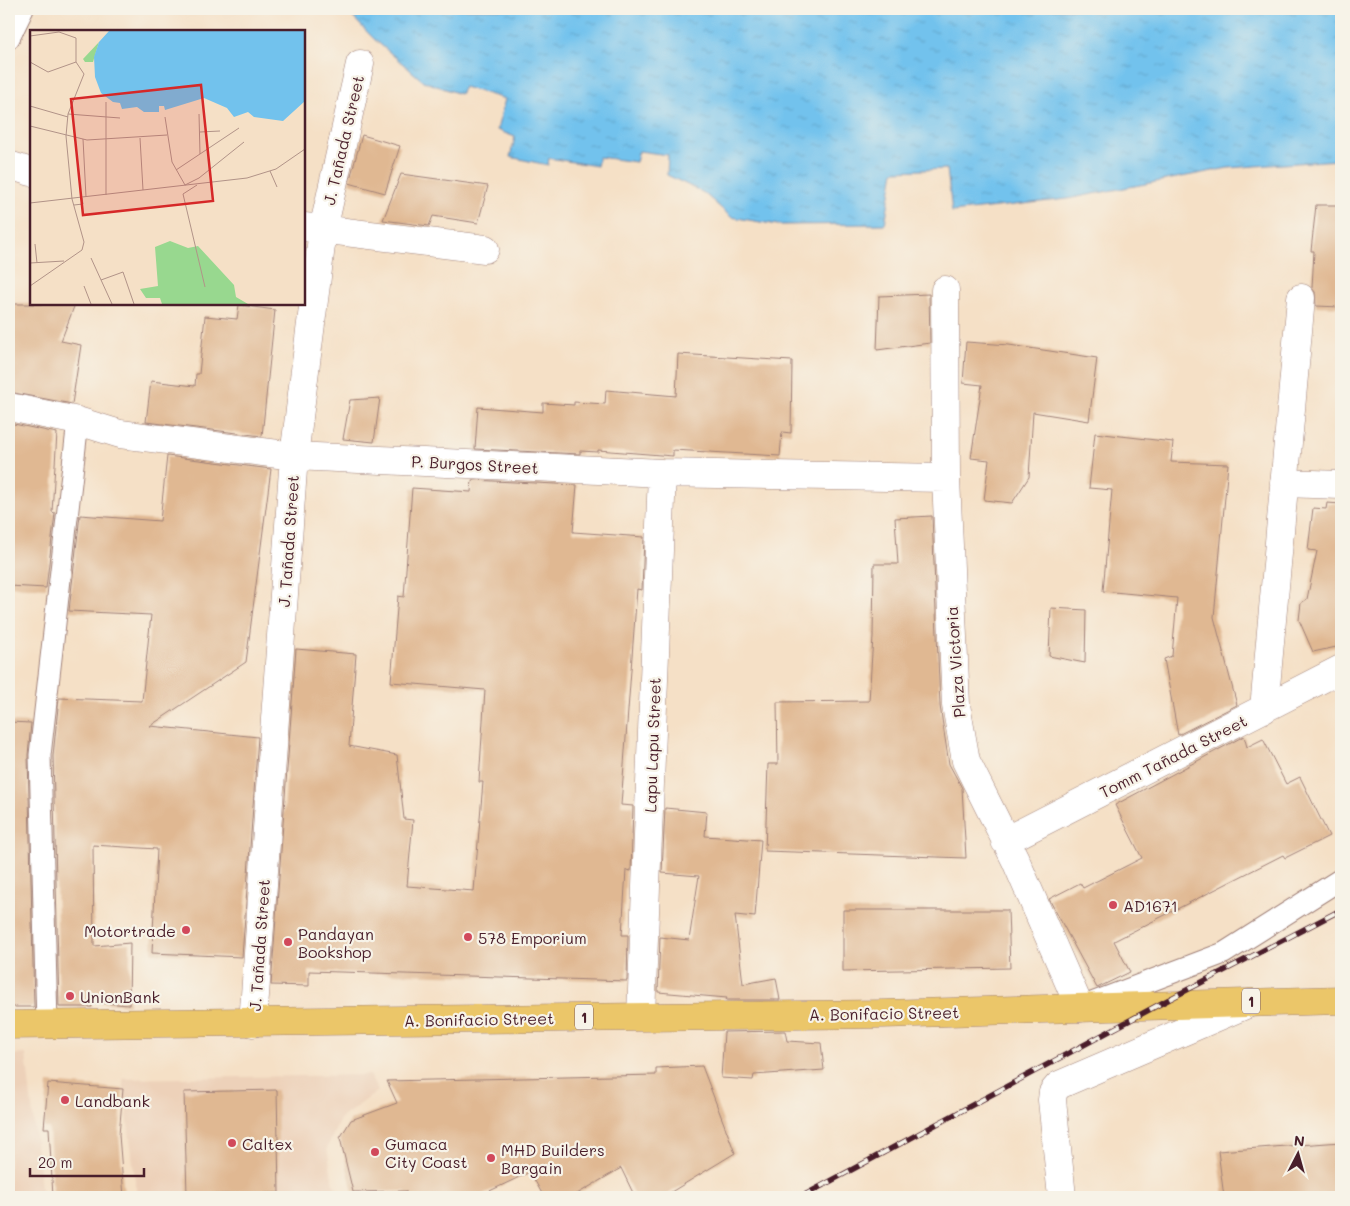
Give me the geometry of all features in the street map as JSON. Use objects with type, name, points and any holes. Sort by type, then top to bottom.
[{"type":"main road","name":"1","points":[[1253,1001],[1341,1000]]},
{"type":"main road","name":"A. Bonifacio Street","points":[[9,1025],[883,1014],[1253,1001]]},
{"type":"street","name":"J. Tañada Street","points":[[254,1023],[294,456],[314,228],[360,64]]},
{"type":"street","points":[[9,165],[30,172]]},
{"type":"street","points":[[314,228],[485,250]]},
{"type":"street","name":"Plaza Victoria","points":[[945,290],[946,478],[956,705],[966,761],[1015,859],[1080,1008]]},
{"type":"street","points":[[1264,709],[1301,298]]},
{"type":"street","name":"P. Burgos Street","points":[[9,407],[78,421],[120,434],[294,456],[662,474],[946,478]]},
{"type":"street","name":"Lapu Lapu Street","points":[[641,1016],[662,474]]},
{"type":"street","points":[[1284,483],[1341,485]]},
{"type":"street","name":"Tomm Tañada Street","points":[[1005,841],[1341,669]]},
{"type":"street","points":[[1062,1197],[1052,1100],[1053,1092],[1059,1085],[1253,1001]]},
{"type":"lane","points":[[9,38],[23,9]]},
{"type":"lane","points":[[47,1024],[40,755],[78,421]]},
{"type":"lane","points":[[1080,1008],[1224,954],[1341,879]]},
{"type":"shaded area","points":[[26,1054],[42,1197],[9,1197],[9,1055]]},
{"type":"shaded area","points":[[370,1075],[378,1091],[340,1119],[327,1148],[333,1184],[346,1197],[137,1197],[123,1079]]},
{"type":"water","points":[[345,9],[1341,9],[1341,136],[1337,160],[1228,168],[1067,199],[952,212],[947,169],[894,171],[885,224],[778,225],[731,217],[704,193],[667,175],[668,155],[639,151],[636,162],[599,157],[597,166],[549,158],[548,165],[510,157],[515,137],[497,130],[505,99],[464,87],[460,94],[423,81],[374,39]]},
{"type":"building","points":[[362,135],[400,146],[385,193],[349,183]]},
{"type":"building","points":[[401,174],[488,186],[478,223],[433,216],[429,226],[383,220]]},
{"type":"building","points":[[1316,205],[1341,205],[1341,307],[1316,306],[1315,292],[1312,288],[1314,251],[1311,251]]},
{"type":"building","points":[[929,294],[930,343],[877,350],[879,296]]},
{"type":"building","points":[[9,304],[75,305],[61,341],[81,345],[72,404],[9,392]]},
{"type":"building","points":[[239,305],[275,310],[262,436],[146,422],[151,381],[195,386],[196,374],[199,374],[205,316],[237,319]]},
{"type":"building","points":[[966,342],[1009,345],[1097,358],[1089,421],[1033,412],[1029,477],[1012,503],[984,500],[989,460],[971,458],[982,385],[963,383]]},
{"type":"building","points":[[678,354],[792,361],[791,433],[782,432],[780,456],[673,450],[673,456],[598,450],[598,452],[580,451],[580,454],[475,449],[478,407],[543,412],[543,403],[605,404],[606,390],[676,396]]},
{"type":"building","points":[[380,398],[374,442],[343,439],[350,400]]},
{"type":"building","points":[[9,423],[57,433],[52,512],[55,513],[46,588],[9,586]]},
{"type":"building","points":[[1095,433],[1173,442],[1171,462],[1228,464],[1214,617],[1237,705],[1178,735],[1164,659],[1172,656],[1177,598],[1103,591],[1112,490],[1089,488]]},
{"type":"building","points":[[167,456],[271,469],[246,662],[150,726],[258,737],[242,957],[152,953],[157,849],[93,845],[94,946],[130,943],[129,1005],[92,1002],[92,1007],[59,1007],[53,756],[59,698],[142,701],[151,615],[69,611],[80,515],[160,521]]},
{"type":"building","points":[[472,480],[577,485],[573,532],[644,537],[642,590],[637,589],[621,805],[633,806],[631,871],[626,870],[622,935],[628,935],[627,981],[309,971],[309,986],[271,985],[296,649],[356,654],[349,746],[397,755],[404,819],[413,820],[407,886],[474,891],[483,782],[479,782],[485,690],[391,682],[398,596],[404,597],[412,488],[471,492]]},
{"type":"building","points":[[1327,503],[1341,504],[1341,646],[1313,652],[1299,620],[1301,603],[1307,599],[1317,551],[1308,550],[1313,508],[1326,509]]},
{"type":"building","points":[[932,516],[940,706],[949,764],[962,788],[966,858],[765,851],[768,764],[778,764],[777,702],[869,701],[873,637],[874,564],[898,564],[895,518]]},
{"type":"building","points":[[1051,608],[1086,610],[1085,663],[1049,656]]},
{"type":"building","points":[[9,722],[31,723],[28,755],[34,1007],[9,1007]]},
{"type":"building","points":[[1244,736],[1247,747],[1263,739],[1286,784],[1300,777],[1329,836],[1285,858],[1283,855],[1114,941],[1130,972],[1097,988],[1049,899],[1080,883],[1083,888],[1142,858],[1115,805]]},
{"type":"building","points":[[665,808],[707,812],[705,836],[761,840],[755,917],[735,915],[743,984],[776,978],[780,1000],[726,1000],[727,998],[658,992],[660,937],[689,940],[699,876],[662,873]]},
{"type":"building","points":[[843,910],[1008,910],[1010,968],[843,971]]},
{"type":"building","points":[[785,1031],[787,1041],[821,1043],[824,1070],[754,1075],[753,1080],[721,1078],[724,1032]]},
{"type":"building","points":[[702,1066],[735,1153],[663,1197],[635,1197],[621,1168],[572,1197],[544,1197],[530,1172],[477,1197],[395,1197],[407,1191],[353,1192],[340,1138],[351,1120],[397,1103],[387,1081],[656,1075],[656,1068]]},
{"type":"building","points":[[48,1083],[123,1089],[119,1135],[124,1197],[53,1197],[49,1128],[44,1128]]},
{"type":"building","name":"Caltex","points":[[277,1090],[279,1193],[187,1195],[184,1092]]},
{"type":"building","points":[[1341,1142],[1341,1197],[1224,1197],[1218,1151]]},
{"type":"railway","points":[[801,1197],[1160,1004],[1341,910]]},
{"type":"place","name":"AD1671","points":[[1113,905]]},
{"type":"place","name":"Motortrade","points":[[186,930]]},
{"type":"place","name":"578 Emporium","points":[[468,937]]},
{"type":"place","name":"Pandayan Bookshop","points":[[288,942]]},
{"type":"place","name":"UnionBank","points":[[70,996]]},
{"type":"place","name":"Landbank","points":[[65,1100]]},
{"type":"place","name":"Caltex","points":[[232,1143]]},
{"type":"place","name":"Gumaca City Coast","points":[[375,1152]]},
{"type":"place","name":"MHD Builders Bargain","points":[[491,1158]]}]
